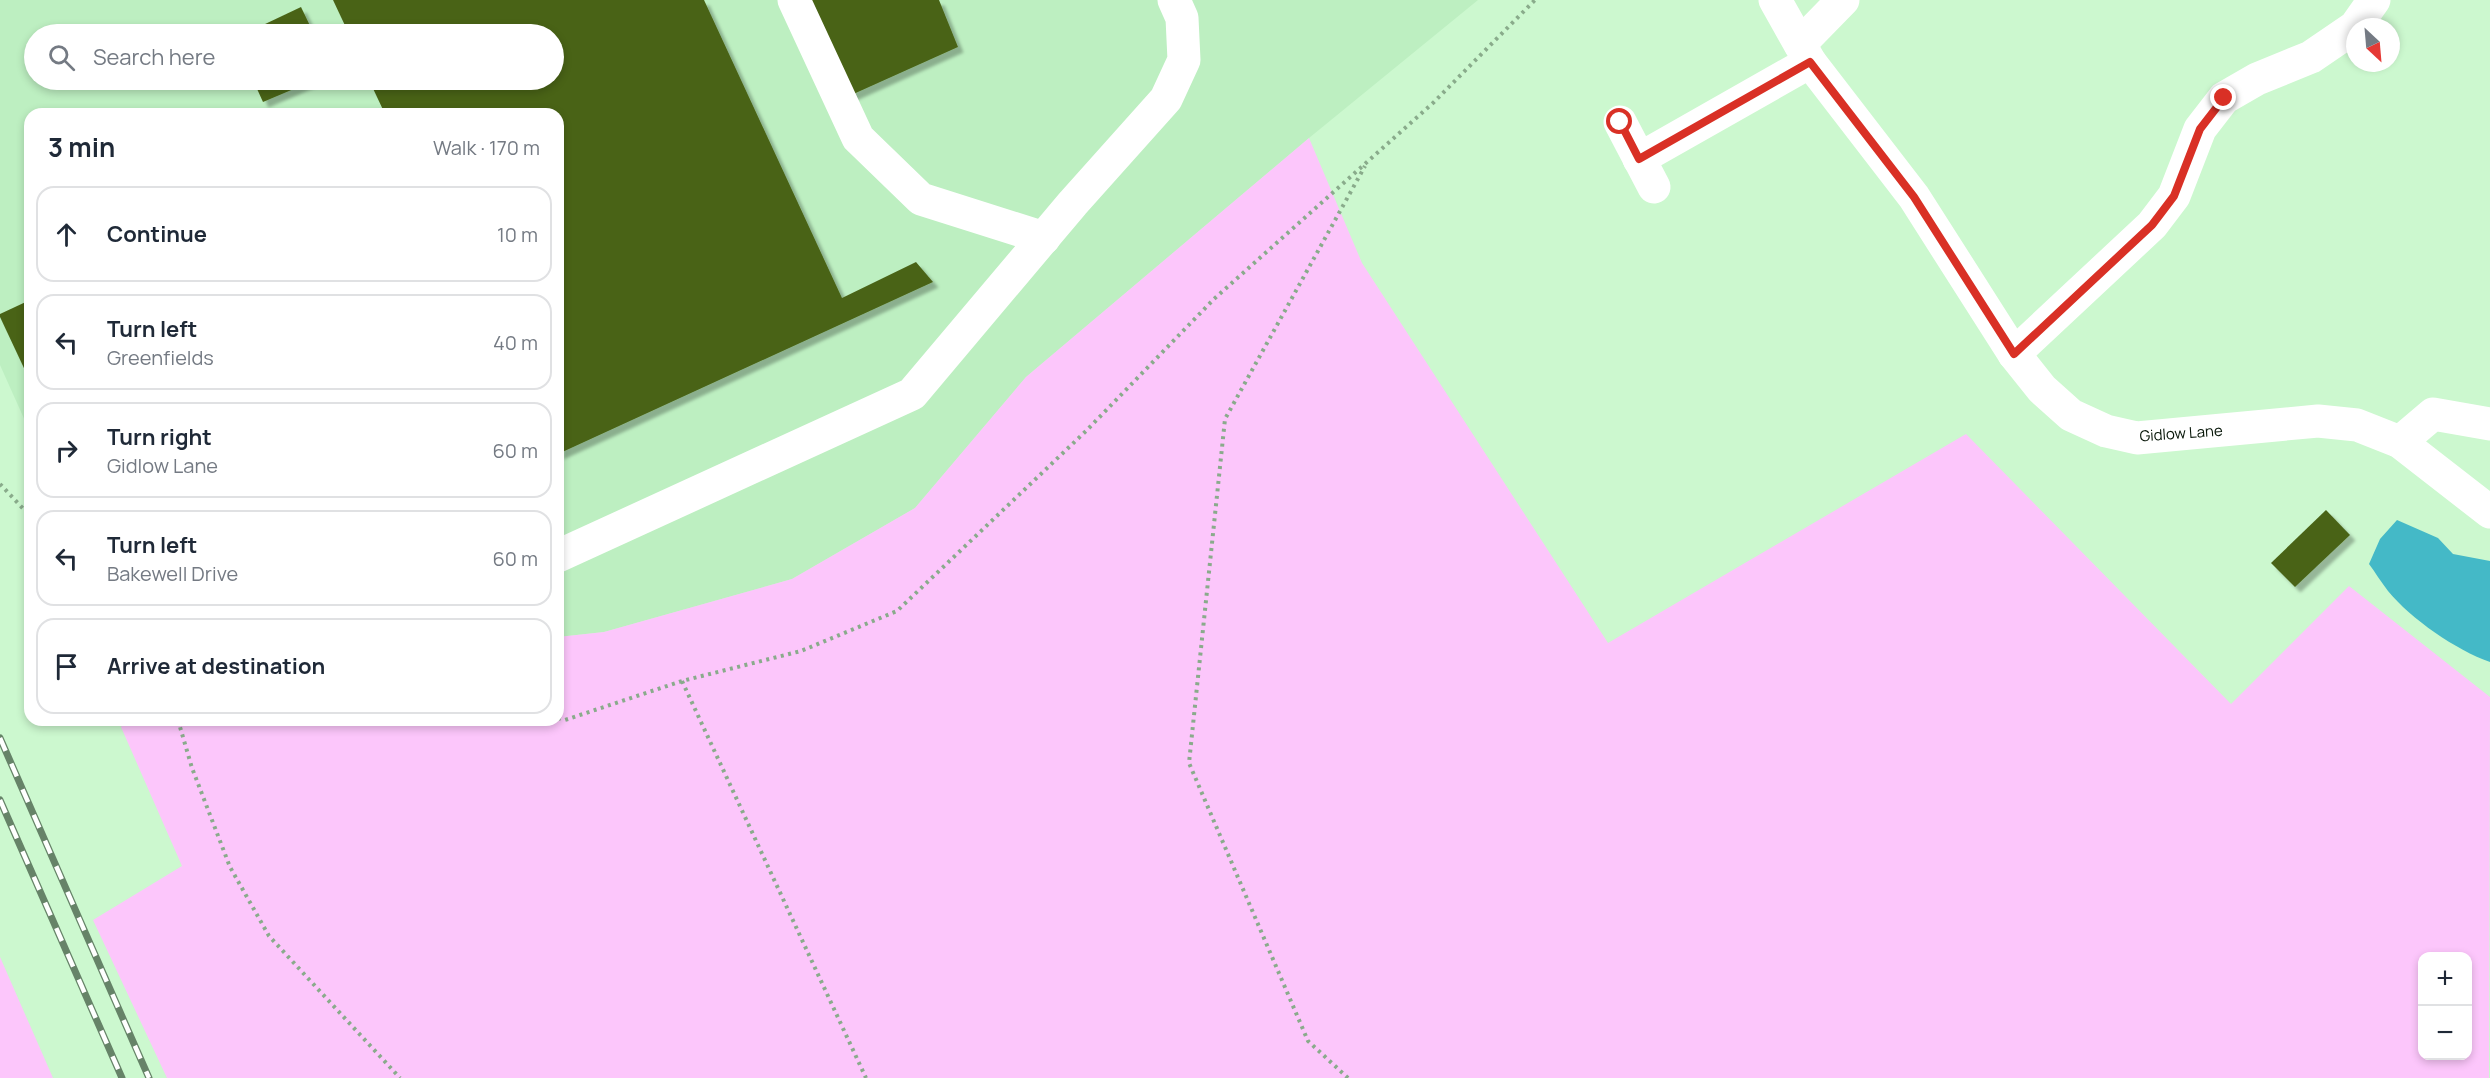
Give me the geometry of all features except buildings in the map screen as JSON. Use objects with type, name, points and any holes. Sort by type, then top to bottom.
[{"type":"street","points":[[794,0],[858,138],[921,199],[1044,238]]},
{"type":"street","points":[[564,553],[912,394],[1166,99],[1184,60],[1182,18],[1174,0]]},
{"type":"street","name":"Gidlow Lane","points":[[1775,0],[1805,53],[1914,197],[2014,354],[2042,389],[2071,415],[2106,431],[2137,438],[2318,421],[2356,425],[2400,442],[2490,512]]},
{"type":"street","points":[[1620,122],[1646,173],[1805,53],[1843,0]]},
{"type":"street","points":[[2014,354],[2152,225],[2174,196],[2200,129],[2224,98],[2257,79],[2311,57],[2355,27],[2374,0]]},
{"type":"street","points":[[2400,442],[2433,414],[2490,424]]},
{"type":"path","points":[[564,720],[682,681],[801,651],[897,611],[1086,431],[1214,299],[1434,102],[1535,0]]},
{"type":"path","points":[[1348,1078],[1308,1041],[1189,763],[1226,418],[1366,163]]},
{"type":"path","points":[[0,484],[24,510]]},
{"type":"path","points":[[682,681],[866,1078]]},
{"type":"path","points":[[180,726],[192,768],[230,867],[269,936],[400,1078]]},
{"type":"shaded area","points":[[0,0],[1478,0],[1309,138],[1026,377],[915,508],[792,579],[604,632],[564,636],[564,108],[24,108],[24,419],[0,365]]},
{"type":"shaded area","points":[[1309,138],[1362,263],[1608,643],[1966,434],[2231,704],[2349,586],[2490,697],[2489,1078],[167,1078],[93,920],[182,866],[122,726],[564,726],[564,636],[604,632],[792,579],[915,508],[1026,377]]},
{"type":"shaded area","points":[[0,957],[53,1078],[0,1078]]},
{"type":"water","points":[[2397,520],[2438,538],[2453,554],[2490,561],[2490,662],[2463,650],[2421,623],[2388,591],[2369,564],[2380,539]]},
{"type":"railway","points":[[0,738],[149,1078]]},
{"type":"railway","points":[[0,800],[122,1078]]},
{"type":"route","points":[[1620,122],[1639,159],[1810,62],[1914,197],[2014,354],[2152,225],[2174,196],[2200,129],[2224,98]]}]
